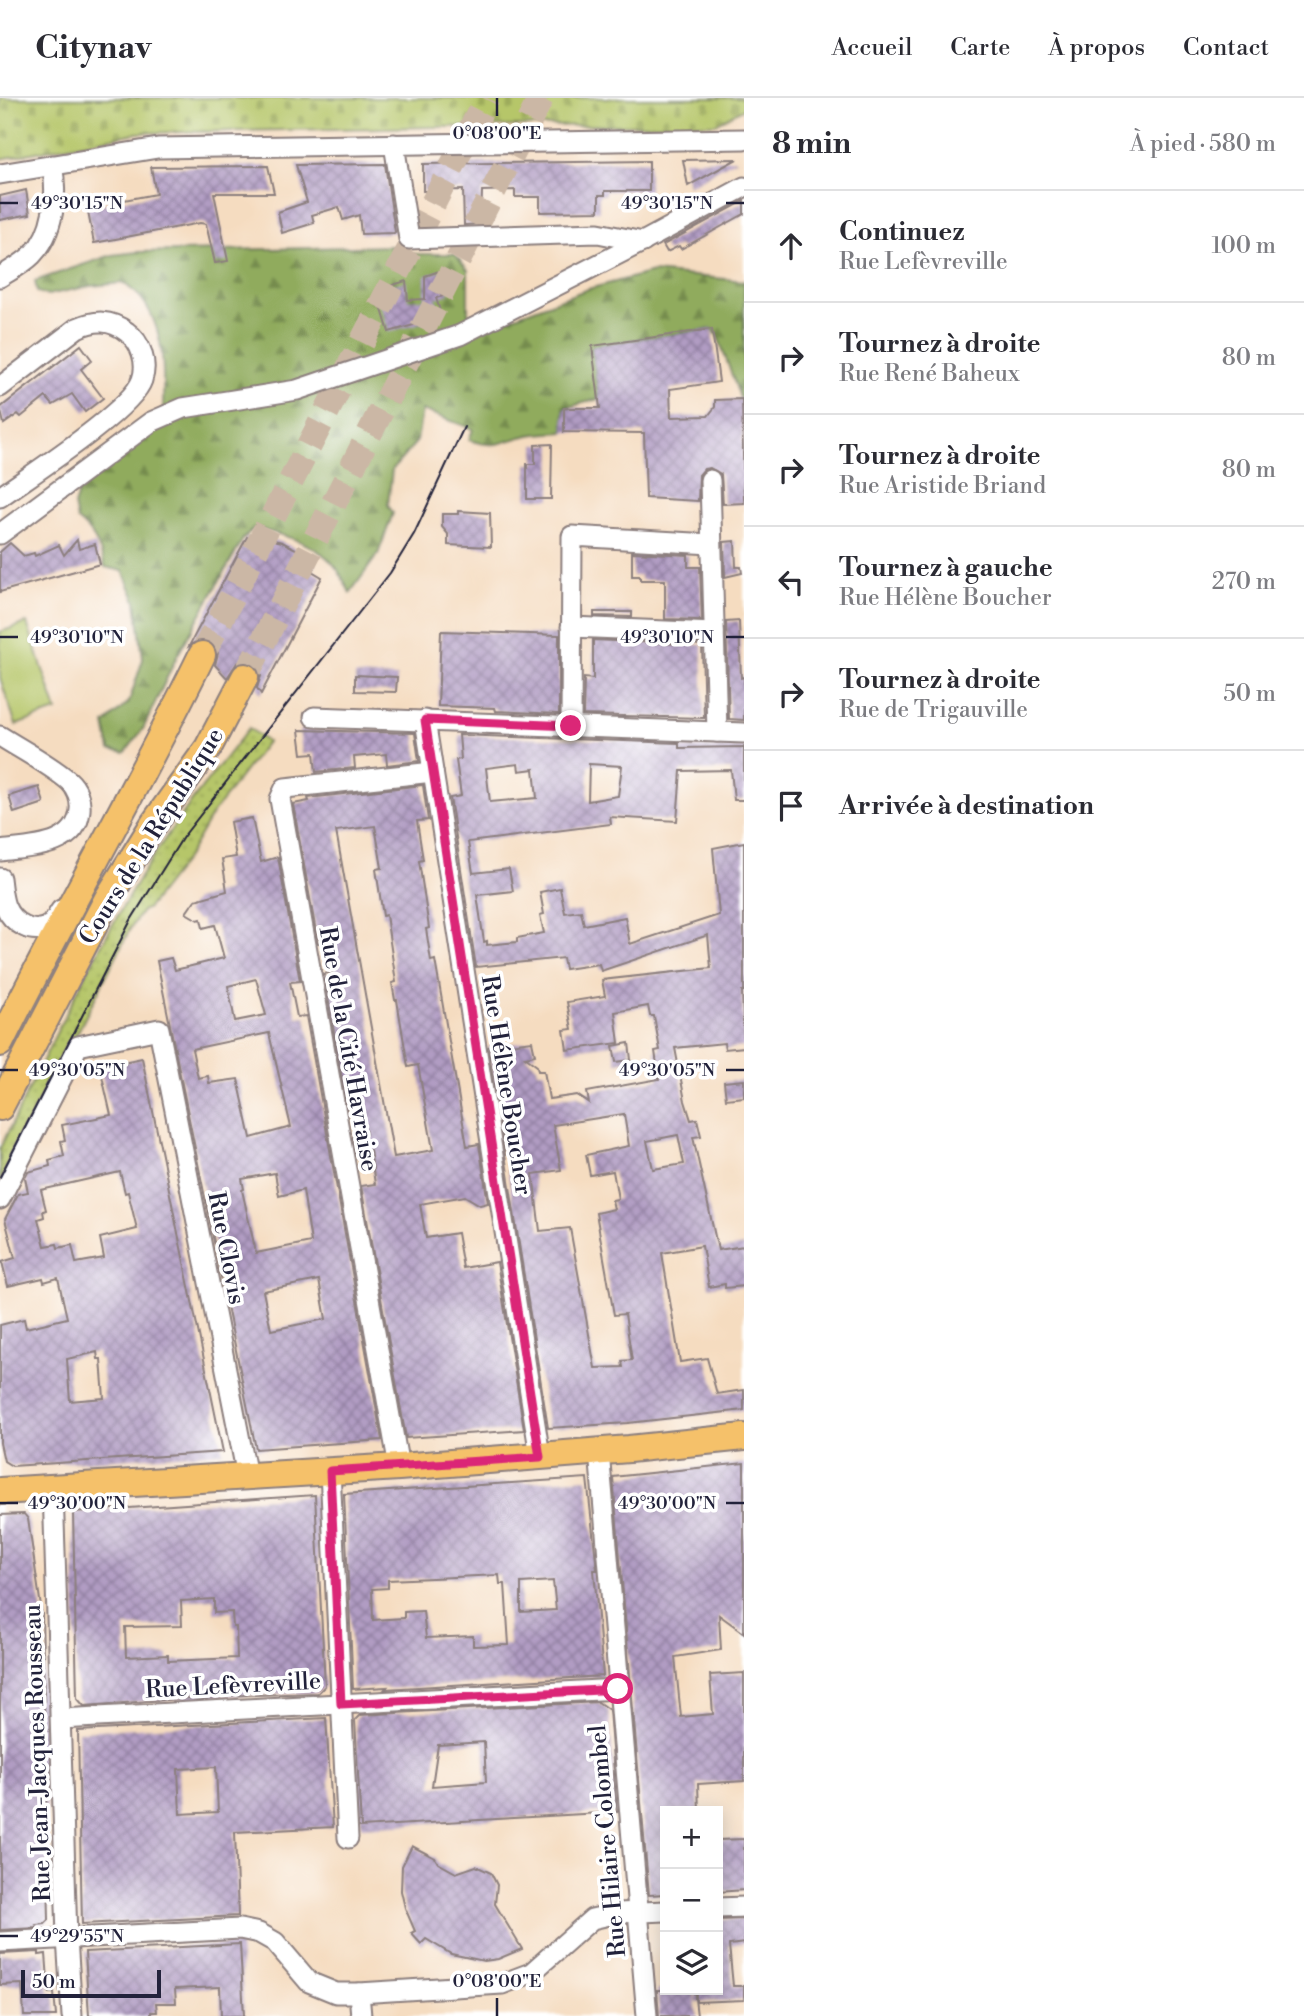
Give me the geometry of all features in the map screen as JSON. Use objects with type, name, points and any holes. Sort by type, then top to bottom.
[{"type":"main road","name":"Cours de la République","points":[[0,1043],[202,655]]},
{"type":"main road","name":"Cours de la République","points":[[0,1107],[108,898],[155,822],[208,747],[245,677]]},
{"type":"main road","points":[[0,1491],[540,1457],[744,1437]]},
{"type":"street","points":[[0,174],[158,148],[744,139]]},
{"type":"street","points":[[394,144],[409,239],[598,233],[643,242]]},
{"type":"street","points":[[0,277],[34,253],[45,235],[53,211],[56,186],[52,166]]},
{"type":"street","points":[[0,534],[151,422],[183,408],[297,390],[460,335],[744,187]]},
{"type":"street","points":[[0,387],[77,328],[90,322],[106,321],[120,326],[133,336],[142,352],[142,381],[116,413],[0,497]]},
{"type":"street","points":[[710,480],[717,732]]},
{"type":"street","points":[[571,726],[572,536],[711,544]]},
{"type":"street","points":[[571,627],[714,633]]},
{"type":"street","points":[[314,717],[744,733]]},
{"type":"street","name":"Rue Hélène Boucher","points":[[425,720],[540,1457]]},
{"type":"street","points":[[0,736],[71,782],[81,800],[79,819],[70,835],[50,844],[0,851]]},
{"type":"street","name":"Rue de la Cité Havraise","points":[[399,1467],[279,799],[285,788],[433,772]]},
{"type":"street","points":[[0,878],[5,906],[12,918],[20,926],[37,930],[51,924],[95,860]]},
{"type":"street","name":"Rue Clovis","points":[[0,1199],[78,1046],[159,1030],[247,1476]]},
{"type":"street","name":"Rue Hilaire Colombel","points":[[599,1451],[647,2016]]},
{"type":"street","points":[[330,1471],[348,1838]]},
{"type":"street","name":"Rue Jean-Jacques Rousseau","points":[[53,1488],[67,1938],[72,2016]]},
{"type":"street","name":"Rue Lefèvreville","points":[[61,1719],[618,1689]]},
{"type":"street","points":[[723,1908],[744,1907]]},
{"type":"street","points":[[0,1942],[240,1929],[259,1933],[275,1942],[309,1982],[336,1993],[359,1993],[502,1984],[531,1973],[592,1919],[618,1913],[660,1911]]},
{"type":"street","points":[[359,1993],[361,2016]]},
{"type":"green space","points":[[0,98],[744,98],[744,108],[716,124],[137,133],[0,159]]},
{"type":"green space","points":[[392,246],[406,254],[455,254],[468,270],[468,313],[486,327],[588,289],[653,272],[744,281],[744,409],[717,334],[712,329],[592,346],[599,399],[564,408],[564,432],[530,435],[495,444],[480,443],[469,440],[473,429],[422,410],[417,441],[392,470],[388,505],[393,513],[378,554],[350,593],[337,569],[321,553],[288,537],[254,528],[243,539],[177,656],[143,729],[125,753],[110,750],[105,724],[129,702],[143,659],[136,601],[123,571],[105,567],[96,541],[77,520],[74,505],[80,488],[163,409],[159,337],[149,310],[139,296],[124,283],[90,286],[48,295],[37,292],[35,281],[112,255],[138,252]]},
{"type":"green space","points":[[27,623],[57,711],[16,725],[0,678],[0,632]]},
{"type":"green space","points":[[249,728],[267,742],[212,814],[186,859],[130,929],[0,1185],[0,1148],[110,930],[174,826]]},
{"type":"building","points":[[737,159],[688,186],[683,160]]},
{"type":"building","points":[[649,161],[649,191],[605,191],[605,195],[599,195],[599,211],[540,212],[540,197],[515,197],[515,190],[482,191],[481,224],[464,225],[463,190],[423,191],[423,164]]},
{"type":"building","points":[[385,164],[394,233],[361,234],[359,215],[343,220],[339,207],[312,215],[314,223],[282,233],[278,212],[307,202],[296,165]]},
{"type":"building","points":[[268,166],[274,193],[214,193],[228,261],[215,263],[206,224],[200,223],[94,243],[87,207],[156,194],[151,167]]},
{"type":"building","points":[[26,190],[30,214],[0,220],[0,196]]},
{"type":"building","points":[[744,201],[744,214],[681,249],[679,246],[667,252],[663,245]]},
{"type":"building","points":[[442,270],[450,294],[436,298],[442,317],[389,332],[376,290],[406,281],[408,300],[425,299],[425,276]]},
{"type":"building","points":[[712,329],[719,382],[670,389],[671,417],[708,416],[715,407],[715,400],[742,399],[744,503],[723,504],[721,474],[710,468],[704,469],[699,475],[698,501],[646,498],[644,433],[564,432],[564,408],[600,408],[592,346]]},
{"type":"building","points":[[81,345],[92,360],[81,369],[103,398],[85,412],[72,394],[53,405],[46,397],[21,417],[18,414],[4,424],[0,408]]},
{"type":"building","points":[[552,444],[551,499],[527,499],[527,464],[535,464],[535,445]]},
{"type":"building","points":[[458,511],[490,513],[491,547],[448,545],[448,534],[442,527],[442,514],[458,514]]},
{"type":"building","points":[[247,537],[257,543],[261,537],[282,542],[298,550],[315,565],[312,571],[322,577],[261,694],[257,688],[261,676],[253,663],[237,663],[227,678],[215,665],[218,653],[210,641],[200,639],[189,646]]},
{"type":"building","points":[[77,540],[79,549],[95,544],[100,564],[0,592],[0,552],[10,543],[24,556],[34,553],[35,556],[59,545],[64,555]]},
{"type":"building","points":[[735,541],[736,567],[741,567],[742,573],[725,577],[724,542]]},
{"type":"building","points":[[632,552],[688,555],[688,567],[700,567],[702,620],[665,619],[665,580],[640,580],[640,576],[632,576]]},
{"type":"building","points":[[594,612],[632,612],[632,617],[594,616]]},
{"type":"building","points":[[739,621],[741,678],[744,677],[744,720],[729,719],[726,622]]},
{"type":"building","points":[[441,631],[559,635],[559,714],[438,706]]},
{"type":"building","points":[[593,640],[702,645],[704,718],[583,715],[584,678],[593,679]]},
{"type":"building","points":[[355,675],[397,677],[396,692],[355,691]]},
{"type":"building","points":[[299,730],[415,733],[419,761],[387,765],[386,754],[354,757],[355,768],[316,772],[314,753],[302,754]]},
{"type":"building","points":[[459,735],[679,743],[679,748],[744,747],[744,800],[734,800],[731,770],[681,771],[677,821],[610,817],[611,824],[468,842],[473,873],[509,869],[513,891],[477,895],[484,942],[487,941],[487,945],[517,942],[517,938],[544,933],[540,915],[544,914],[540,892],[560,888],[565,913],[581,911],[584,925],[625,917],[630,944],[719,915],[713,848],[744,842],[744,1047],[725,1049],[724,1043],[675,1048],[685,1101],[691,1120],[697,1119],[701,1136],[693,1137],[718,1250],[744,1246],[744,1286],[725,1288],[725,1284],[709,1287],[702,1246],[662,1253],[680,1362],[707,1358],[717,1394],[744,1390],[744,1410],[628,1423],[548,1428],[488,1047],[532,1041],[535,1055],[525,1057],[537,1066],[538,1071],[544,1071],[549,1099],[577,1095],[589,1103],[587,1092],[659,1079],[655,1051],[660,1050],[654,1016],[650,1016],[648,1006],[615,1012],[619,1043],[567,1050],[564,1030],[572,1029],[567,1002],[605,996],[602,980],[711,968],[708,935],[601,971],[599,964],[565,969],[563,958],[476,967],[450,798],[461,796],[456,760],[461,759]],"holes":[[[518,764],[519,771],[534,769],[537,798],[490,802],[486,768]],[[589,764],[622,766],[618,796],[588,801]],[[624,1114],[629,1146],[586,1155],[590,1175],[613,1171],[618,1199],[612,1200],[614,1209],[596,1213],[614,1315],[625,1314],[632,1360],[622,1361],[623,1367],[595,1368],[570,1228],[540,1231],[533,1174],[561,1170],[553,1125]],[[678,1135],[684,1164],[653,1169],[647,1141]]]},
{"type":"building","points":[[423,785],[428,820],[417,821],[423,860],[419,861],[429,928],[426,929],[431,961],[435,960],[467,1146],[479,1144],[488,1203],[480,1205],[465,1196],[420,1204],[426,1238],[457,1233],[463,1268],[497,1262],[524,1430],[406,1438],[361,1186],[375,1184],[370,1150],[355,1153],[353,1137],[366,1134],[361,1106],[347,1108],[324,974],[333,972],[328,942],[318,943],[293,804],[309,801],[308,798]],"holes":[[[375,826],[382,868],[376,869],[396,982],[392,983],[395,1000],[408,1067],[418,1065],[433,1150],[394,1157],[336,831]]]},
{"type":"building","points":[[39,787],[44,803],[14,813],[9,796]]},
{"type":"building","points":[[252,818],[261,862],[278,857],[300,981],[290,982],[297,1017],[306,1016],[382,1440],[256,1449],[157,961],[171,958],[175,970],[224,958],[215,925],[203,928],[201,919],[186,913],[195,900],[227,891],[222,859],[236,857],[230,822]],"holes":[[[256,979],[266,1015],[235,1021],[228,986]],[[269,1033],[291,1127],[251,1138],[238,1079],[209,1083],[208,1076],[198,1078],[192,1049]],[[275,1173],[279,1196],[303,1190],[311,1242],[256,1253],[242,1179]],[[319,1280],[326,1319],[271,1330],[263,1291]]]},
{"type":"building","points":[[629,1043],[631,1060],[616,1062],[613,1046]]},
{"type":"building","points":[[142,1058],[223,1452],[12,1466],[4,1461],[0,1443],[0,1325],[24,1319],[26,1328],[67,1318],[58,1278],[44,1282],[43,1278],[8,1286],[2,1262],[15,1258],[5,1219],[18,1194],[28,1192],[25,1178],[28,1172],[50,1166],[49,1160],[64,1156],[62,1125],[111,1115],[100,1067]],"holes":[[[120,1172],[137,1229],[100,1238],[104,1258],[76,1263],[72,1245],[58,1248],[57,1244],[45,1246],[38,1219],[44,1217],[43,1211],[46,1210],[41,1190]],[[97,1352],[98,1359],[101,1359],[104,1398],[70,1401],[67,1359]]]},
{"type":"building","points":[[744,1080],[744,1097],[726,1099],[724,1082]]},
{"type":"building","points":[[744,1463],[744,1633],[719,1615],[721,1650],[675,1657],[681,1717],[713,1714],[710,1675],[744,1673],[744,1781],[698,1784],[699,1806],[660,1806],[660,1894],[649,1895],[613,1477]]},
{"type":"building","points":[[587,1478],[597,1570],[594,1570],[603,1676],[353,1689],[344,1494]],"holes":[[[499,1575],[500,1584],[505,1584],[509,1645],[473,1646],[473,1636],[426,1638],[423,1611],[404,1612],[404,1618],[373,1620],[372,1589],[388,1588],[388,1580]],[[553,1581],[556,1610],[521,1612],[521,1583]]]},
{"type":"building","points":[[315,1495],[325,1686],[318,1693],[218,1696],[84,1706],[77,1698],[73,1512]],"holes":[[[214,1599],[214,1613],[232,1612],[233,1627],[236,1627],[237,1658],[168,1661],[168,1655],[126,1657],[125,1627],[182,1626],[181,1601]]]},
{"type":"building","points":[[24,1514],[28,1519],[42,1614],[49,1920],[45,1924],[36,1925],[37,1928],[0,1930],[0,1515]]},
{"type":"building","points":[[598,1702],[609,1710],[617,1812],[361,1827],[355,1720],[360,1715]],"holes":[[[484,1742],[486,1782],[432,1786],[438,1745]]]},
{"type":"building","points":[[326,1718],[333,1827],[235,1832],[238,1916],[82,1924],[78,1731]],"holes":[[[216,1767],[218,1812],[180,1814],[178,1769]]]},
{"type":"building","points":[[744,1839],[744,1890],[723,1892],[723,1840]]},
{"type":"building","points":[[412,1846],[456,1873],[476,1866],[491,1873],[497,1885],[495,1904],[522,1949],[498,1959],[484,1961],[451,1954],[426,1939],[421,1944],[411,1933],[415,1931],[401,1891],[402,1866]]},
{"type":"building","points":[[744,1919],[744,1943],[729,1945],[733,1986],[744,1986],[744,2000],[696,2002],[696,1995],[723,1995],[723,1920]]},
{"type":"building","points":[[240,1944],[244,2016],[221,2016],[220,1987],[175,1989],[176,2003],[156,2003],[157,2012],[151,2012],[151,2016],[89,2016],[85,1952]]},
{"type":"building","points":[[39,1952],[39,1955],[46,1954],[49,1993],[54,1993],[56,2016],[24,2016],[22,1984],[0,1985],[0,1954]]},
{"type":"building","points":[[657,1990],[660,1990],[660,1995],[695,1995],[697,2016],[659,2016]]},
{"type":"tunnel","points":[[202,655],[487,98]]},
{"type":"tunnel","points":[[245,677],[541,98]]},
{"type":"tram line","points":[[0,1177],[131,920],[183,837],[390,573],[414,534],[464,427]]},
{"type":"route","points":[[571,726],[425,720],[540,1457],[330,1471],[341,1704],[618,1689]]}]
